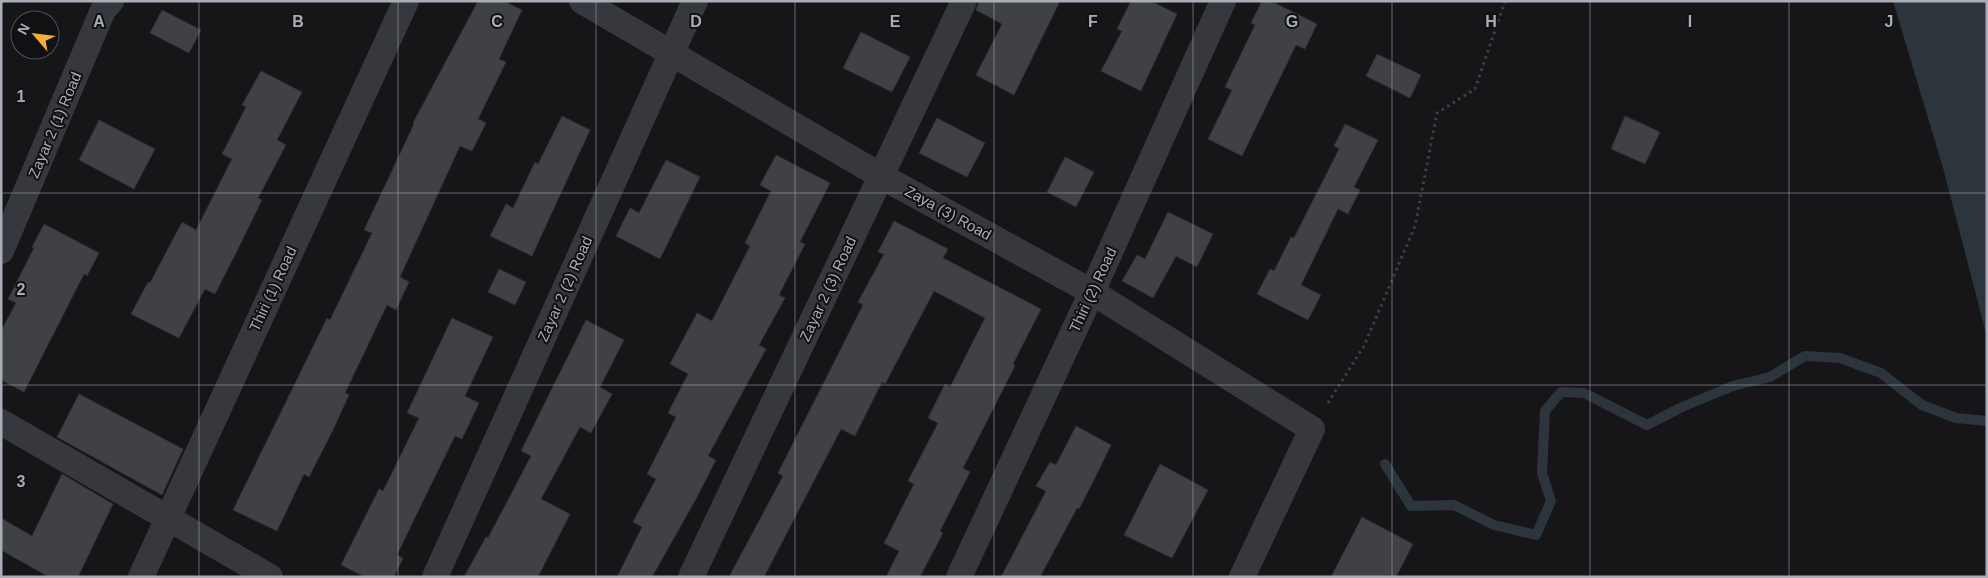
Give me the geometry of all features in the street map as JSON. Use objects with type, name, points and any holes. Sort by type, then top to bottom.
[{"type":"street","name":"Zayar 2 (1) Road","points":[[1,250],[103,10],[111,1]]},
{"type":"street","name":"Thiri (1) Road","points":[[140,577],[406,1]]},
{"type":"street","name":"Zaya (3) Road","points":[[582,1],[881,176],[1092,292],[1312,429]]},
{"type":"street","name":"Zayar 2 (2) Road","points":[[435,577],[695,1]]},
{"type":"street","name":"Zayar 2 (3) Road","points":[[691,577],[964,1]]},
{"type":"street","name":"Thiri (2) Road","points":[[958,577],[1092,292],[1223,1]]},
{"type":"street","points":[[1,422],[270,577]]},
{"type":"street","points":[[1242,577],[1312,429]]},
{"type":"path","points":[[1312,429],[1364,346],[1415,226],[1438,113],[1475,89],[1505,1]]},
{"type":"shaded area","points":[[1893,1],[1987,1],[1987,337],[1943,168]]},
{"type":"building","points":[[478,1],[503,1],[522,10],[499,59],[506,62],[478,119],[486,123],[472,151],[460,146],[400,277],[409,282],[396,310],[387,305],[345,393],[349,395],[332,432],[309,477],[304,474],[277,531],[233,510],[327,318],[330,320],[372,233],[364,230],[413,123]]},
{"type":"building","points":[[979,1],[1060,1],[1014,95],[976,75],[1002,24],[976,10]]},
{"type":"building","points":[[1131,1],[1151,1],[1177,14],[1141,91],[1101,71],[1122,31],[1117,29]]},
{"type":"building","points":[[1262,1],[1271,1],[1317,24],[1305,49],[1296,45],[1242,156],[1208,139],[1232,90],[1225,87],[1255,25],[1251,23]]},
{"type":"building","points":[[162,10],[201,30],[189,53],[150,33]]},
{"type":"building","points":[[861,32],[910,57],[892,92],[843,68]]},
{"type":"building","points":[[1377,54],[1421,75],[1410,98],[1366,76]]},
{"type":"building","points":[[261,71],[302,92],[277,140],[286,145],[258,198],[262,200],[215,294],[205,289],[179,338],[131,314],[148,282],[150,283],[182,222],[196,230],[232,159],[222,154],[246,107],[242,105]]},
{"type":"building","points":[[562,116],[590,130],[532,256],[490,236],[506,204],[513,208],[535,162],[538,164]]},
{"type":"building","points":[[1625,116],[1660,132],[1645,164],[1611,149]]},
{"type":"building","points":[[937,118],[985,143],[967,177],[919,153]]},
{"type":"building","points":[[99,120],[155,149],[134,189],[79,160]]},
{"type":"building","points":[[1345,124],[1378,140],[1354,187],[1360,190],[1348,214],[1338,209],[1301,285],[1321,295],[1308,320],[1257,294],[1270,269],[1274,271],[1291,237],[1294,238],[1339,149],[1334,146]]},
{"type":"building","points":[[776,155],[830,183],[800,242],[805,244],[779,295],[785,298],[759,345],[766,349],[708,456],[716,460],[696,499],[652,577],[617,577],[642,527],[633,522],[656,479],[647,474],[676,417],[668,413],[688,374],[670,364],[697,313],[712,321],[750,246],[745,243],[771,191],[760,185]]},
{"type":"building","points":[[1065,157],[1094,172],[1076,207],[1047,192]]},
{"type":"building","points":[[666,160],[700,177],[660,259],[616,236],[630,208],[639,213]]},
{"type":"building","points":[[1168,212],[1213,234],[1197,267],[1176,256],[1153,298],[1122,281],[1137,255],[1145,259]]},
{"type":"building","points":[[894,221],[948,249],[943,258],[1041,309],[1013,364],[1015,366],[963,468],[970,472],[940,531],[943,533],[920,577],[886,577],[899,551],[884,543],[914,484],[908,481],[938,423],[928,418],[945,384],[950,387],[985,318],[934,291],[885,384],[882,382],[855,436],[841,429],[764,577],[729,577],[783,476],[778,473],[863,305],[858,302],[884,254],[878,252]]},
{"type":"building","points":[[44,224],[99,253],[87,276],[84,274],[24,392],[1,380],[1,331],[16,303],[8,299]]},
{"type":"building","points":[[499,269],[526,282],[515,305],[488,292]]},
{"type":"building","points":[[452,318],[493,337],[465,396],[479,403],[462,439],[455,436],[425,497],[397,555],[403,558],[394,577],[365,577],[341,565],[379,489],[383,491],[419,418],[407,413]]},
{"type":"building","points":[[586,320],[624,340],[600,387],[612,394],[591,433],[580,427],[541,499],[570,514],[538,577],[464,577],[486,537],[488,538],[531,456],[521,451]]},
{"type":"building","points":[[79,394],[183,449],[162,495],[57,437]]},
{"type":"building","points":[[1076,426],[1111,445],[1092,484],[1040,577],[1001,577],[1046,491],[1036,486],[1050,462],[1056,465]]},
{"type":"building","points":[[1160,464],[1208,490],[1172,558],[1124,535]]},
{"type":"building","points":[[62,474],[113,504],[78,577],[49,577],[1,550],[1,518],[32,536]]},
{"type":"building","points":[[1362,517],[1413,544],[1396,577],[1331,577]]},
{"type":"waterway","points":[[1385,464],[1411,506],[1454,505],[1494,525],[1536,535],[1551,501],[1542,473],[1545,411],[1561,392],[1584,393],[1647,425],[1682,407],[1733,386],[1770,377],[1805,356],[1840,358],[1881,373],[1922,405],[1956,418],[1987,421]]}]
